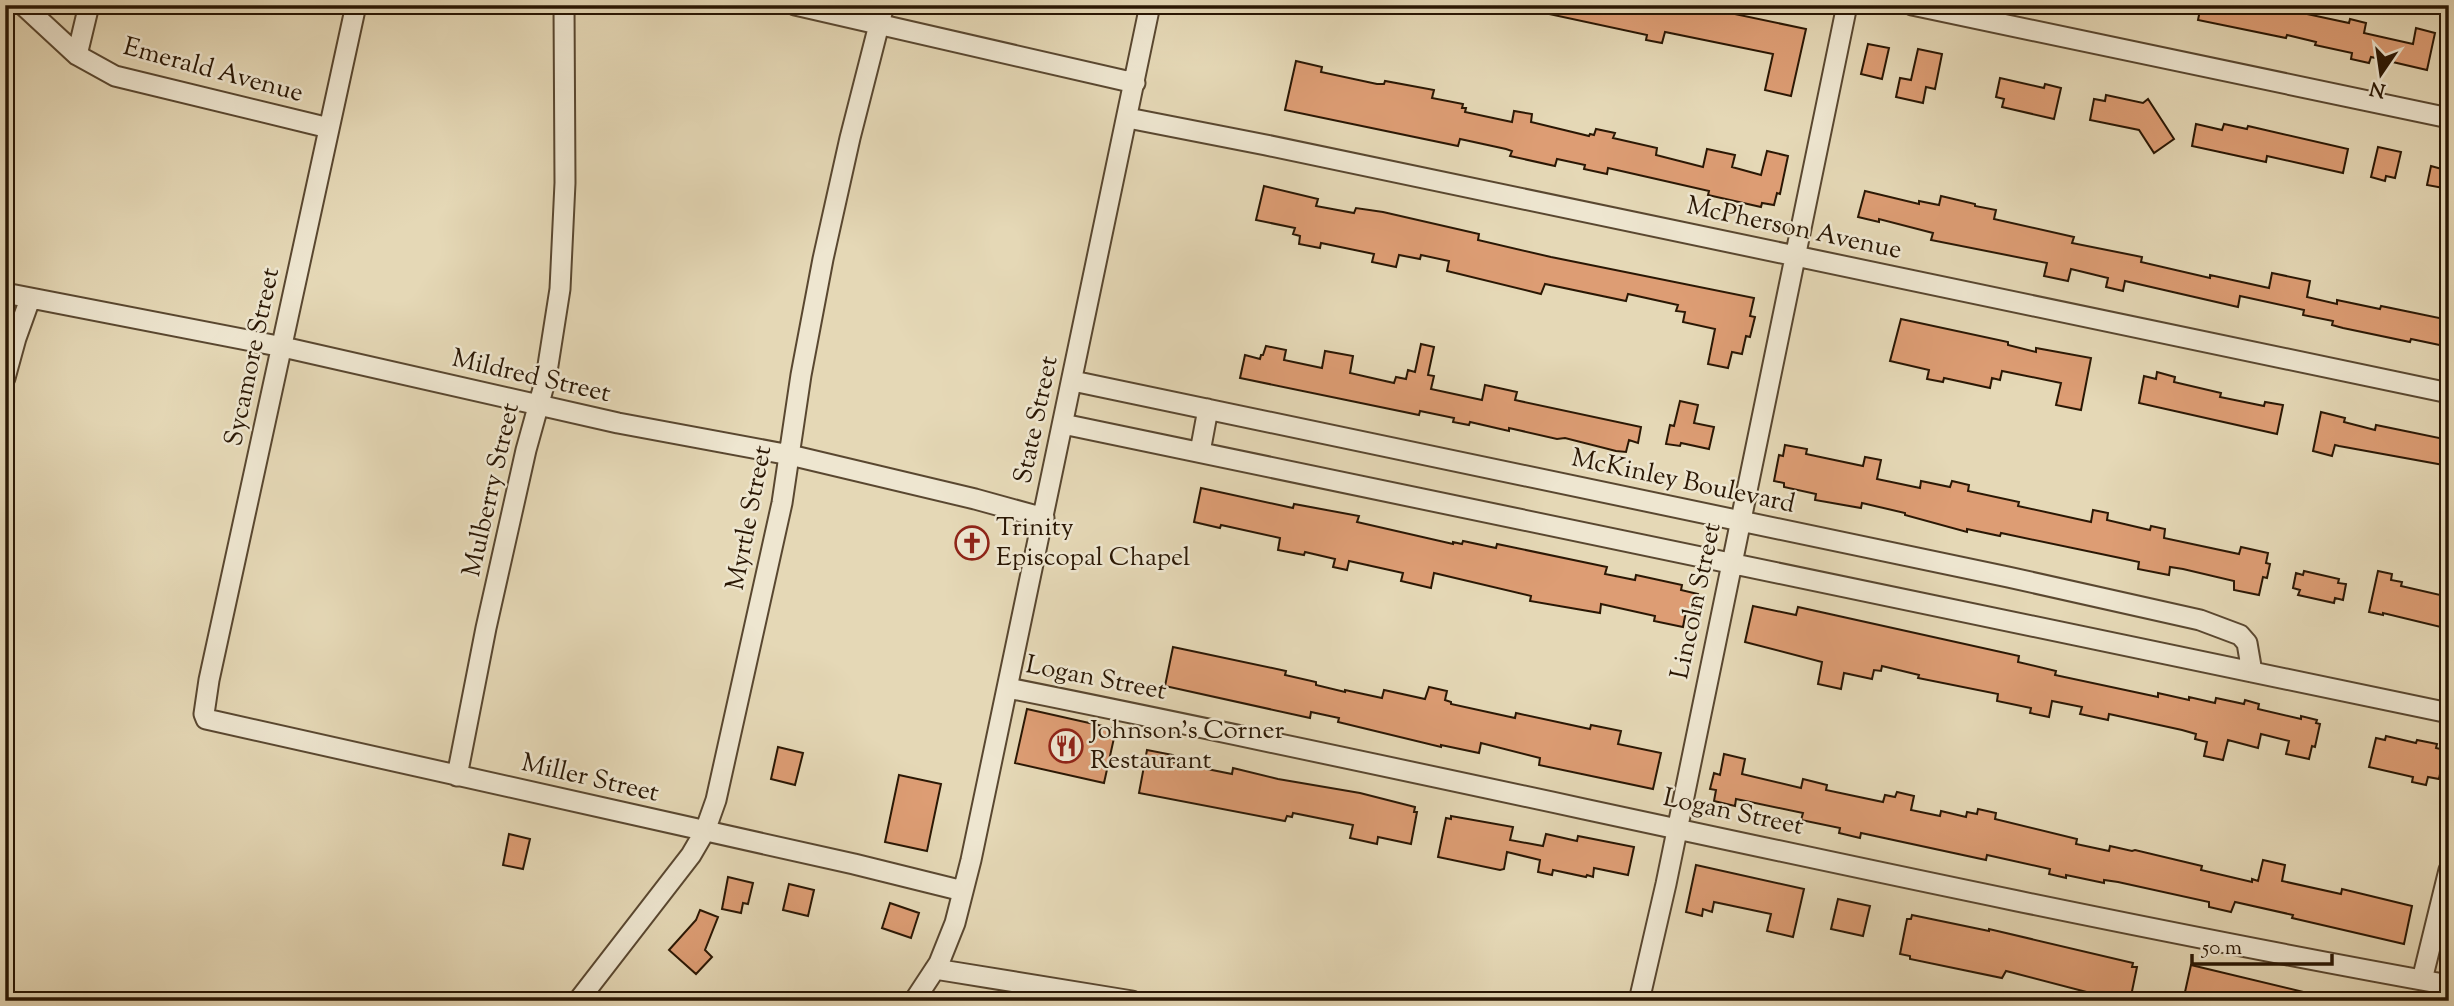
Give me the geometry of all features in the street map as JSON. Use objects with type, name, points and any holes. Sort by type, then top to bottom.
[{"type":"street","name":"Emerald Avenue","points":[[23,5],[77,55],[115,76],[329,128]]},
{"type":"street","points":[[77,55],[89,5]]},
{"type":"street","name":"Sycamore Street","points":[[206,719],[204,714],[209,680],[356,5]]},
{"type":"street","name":"Mulberry Street","points":[[457,776],[489,615],[526,450],[539,406],[558,302],[563,251],[564,5]]},
{"type":"street","points":[[795,5],[1135,83]]},
{"type":"street","name":"Myrtle Street","points":[[578,1001],[691,855],[705,831],[716,800],[790,455],[801,375],[823,259],[884,5]]},
{"type":"street","name":"State Street","points":[[914,1001],[935,969],[955,923],[963,891],[1073,381],[1150,5]]},
{"type":"street","name":"Lincoln Street","points":[[1639,1001],[1678,828],[1847,5]]},
{"type":"street","points":[[1912,5],[2449,118]]},
{"type":"street","name":"McPherson Avenue","points":[[1128,118],[2449,393]]},
{"type":"street","name":"Mildred Street","points":[[5,293],[283,347],[539,406],[790,455],[1044,518]]},
{"type":"street","points":[[5,378],[30,299]]},
{"type":"street","name":"McKinley Boulevard","points":[[1073,381],[2008,577],[2200,620],[2240,635],[2247,643],[2252,672]]},
{"type":"street","points":[[1200,452],[1208,409]]},
{"type":"street","points":[[1063,424],[2449,713]]},
{"type":"street","name":"Logan Street","points":[[1008,688],[1273,741],[2274,953],[2449,985]]},
{"type":"street","name":"Miller Street","points":[[206,719],[963,891]]},
{"type":"street","points":[[2422,980],[2449,870]]},
{"type":"street","points":[[935,969],[1132,1001]]},
{"type":"building","points":[[1536,5],[1692,5],[1806,29],[1791,96],[1765,90],[1773,54],[1665,32],[1662,43],[1646,40],[1647,35],[1535,11]]},
{"type":"building","points":[[2201,5],[2265,5],[2349,23],[2350,19],[2366,23],[2364,33],[2413,44],[2416,28],[2435,33],[2427,70],[2371,57],[2369,63],[2351,59],[2352,53],[2315,45],[2316,42],[2198,20]]},
{"type":"building","points":[[1868,44],[1889,48],[1882,79],[1861,74]]},
{"type":"building","points":[[1918,49],[1942,54],[1935,89],[1926,87],[1923,103],[1896,97],[1900,78],[1911,80]]},
{"type":"building","points":[[1296,61],[1322,67],[1321,72],[1377,84],[1384,84],[1385,81],[1434,90],[1432,98],[1463,104],[1465,112],[1512,122],[1514,111],[1532,114],[1531,122],[1589,136],[1594,135],[1596,129],[1615,133],[1613,138],[1657,148],[1656,155],[1703,167],[1707,149],[1735,155],[1732,167],[1761,175],[1767,151],[1788,156],[1780,194],[1777,193],[1774,205],[1762,203],[1761,207],[1708,195],[1709,191],[1608,168],[1607,174],[1584,169],[1585,165],[1557,159],[1555,166],[1510,156],[1512,151],[1506,149],[1460,139],[1458,146],[1285,110]]},
{"type":"building","points":[[2000,78],[2044,88],[2045,84],[2061,88],[2054,119],[2002,107],[2004,99],[1996,97]]},
{"type":"building","points":[[2106,95],[2143,103],[2148,99],[2174,139],[2154,153],[2139,130],[2090,120],[2094,99],[2105,101]]},
{"type":"building","points":[[2196,124],[2222,130],[2224,124],[2247,129],[2248,126],[2348,149],[2343,173],[2267,156],[2266,162],[2192,146]]},
{"type":"building","points":[[2378,147],[2401,152],[2395,178],[2386,176],[2385,181],[2371,177]]},
{"type":"building","points":[[2431,166],[2449,171],[2449,189],[2427,185]]},
{"type":"building","points":[[1264,186],[1318,199],[1316,206],[1354,213],[1356,208],[1383,212],[1479,234],[1478,240],[1551,257],[1754,298],[1750,316],[1755,317],[1750,337],[1746,336],[1742,354],[1732,352],[1728,368],[1708,364],[1715,329],[1683,322],[1685,312],[1676,311],[1678,305],[1628,294],[1626,301],[1545,284],[1541,294],[1447,271],[1449,261],[1421,255],[1420,259],[1399,255],[1396,267],[1372,262],[1374,254],[1321,243],[1320,248],[1299,244],[1300,236],[1293,234],[1295,228],[1256,220]]},
{"type":"building","points":[[1865,191],[1919,204],[1919,201],[1939,205],[1941,196],[1975,204],[1996,210],[1994,219],[2074,237],[2072,243],[2142,257],[2141,262],[2210,278],[2210,275],[2269,288],[2272,273],[2310,281],[2307,297],[2337,304],[2337,300],[2380,309],[2381,306],[2449,320],[2449,347],[2343,328],[2332,325],[2333,321],[2303,315],[2304,310],[2240,296],[2238,307],[2125,281],[2123,291],[2106,287],[2108,278],[2071,269],[2068,281],[2044,276],[2047,263],[1931,240],[1933,233],[1879,219],[1879,222],[1858,217]]},
{"type":"building","points":[[1901,319],[2008,342],[2008,345],[2036,352],[2036,348],[2091,358],[2081,410],[2056,405],[2061,383],[2002,371],[2000,380],[1992,378],[1990,388],[1944,378],[1943,382],[1927,379],[1929,370],[1890,361]]},
{"type":"building","points":[[1421,344],[1434,347],[1428,375],[1434,376],[1431,389],[1482,400],[1485,385],[1517,392],[1515,400],[1641,427],[1638,443],[1629,440],[1626,452],[1616,451],[1565,438],[1557,439],[1509,428],[1509,431],[1470,422],[1469,425],[1453,422],[1454,418],[1420,411],[1419,415],[1240,378],[1245,355],[1260,359],[1266,346],[1286,350],[1284,360],[1322,368],[1325,351],[1353,356],[1350,373],[1394,383],[1396,377],[1406,379],[1408,370],[1415,372]]},
{"type":"building","points":[[2157,372],[2175,377],[2174,382],[2221,393],[2220,397],[2264,406],[2265,402],[2283,405],[2277,434],[2139,403],[2144,376],[2156,379]]},
{"type":"building","points":[[1680,401],[1698,405],[1694,423],[1714,427],[1709,449],[1681,443],[1680,446],[1666,444]]},
{"type":"building","points":[[2321,412],[2345,418],[2344,422],[2375,430],[2376,425],[2449,440],[2449,466],[2335,445],[2332,456],[2313,451]]},
{"type":"building","points":[[1785,445],[1807,449],[1806,454],[1863,466],[1865,457],[1881,460],[1877,479],[1920,488],[1921,481],[1950,487],[1952,481],[1969,485],[1968,491],[2019,502],[2018,506],[2091,522],[2093,510],[2108,513],[2107,520],[2150,530],[2151,526],[2165,529],[2164,538],[2239,554],[2241,547],[2268,553],[2266,563],[2270,564],[2267,578],[2263,577],[2259,595],[2234,590],[2234,581],[2183,569],[2170,567],[2169,575],[2138,569],[2139,562],[2001,533],[2000,536],[1967,529],[1967,532],[1862,503],[1861,508],[1815,500],[1816,494],[1784,487],[1784,483],[1774,481],[1779,455],[1783,456]]},
{"type":"building","points":[[1201,488],[1293,508],[1294,504],[1359,516],[1357,522],[1453,544],[1462,544],[1463,541],[1496,548],[1497,544],[1607,567],[1605,574],[1635,580],[1636,575],[1682,585],[1681,590],[1698,594],[1694,613],[1686,611],[1683,627],[1654,621],[1655,616],[1601,604],[1600,613],[1530,601],[1531,596],[1434,573],[1431,588],[1401,581],[1403,573],[1349,561],[1347,570],[1333,567],[1335,559],[1305,552],[1304,555],[1278,550],[1280,538],[1194,522]]},
{"type":"building","points":[[2304,571],[2339,579],[2338,583],[2346,584],[2343,600],[2335,598],[2334,603],[2298,595],[2300,590],[2293,588],[2296,573],[2303,575]]},
{"type":"building","points":[[2378,571],[2392,574],[2391,580],[2402,582],[2401,586],[2449,597],[2449,629],[2369,612]]},
{"type":"building","points":[[1753,606],[1796,615],[1798,607],[2019,656],[2018,662],[2056,671],[2055,675],[2158,697],[2158,693],[2189,700],[2189,697],[2215,703],[2216,698],[2244,704],[2245,700],[2259,704],[2258,709],[2317,720],[2316,723],[2320,724],[2315,747],[2312,746],[2309,759],[2286,754],[2289,741],[2261,734],[2258,748],[2228,740],[2223,760],[2204,756],[2207,742],[2195,739],[2196,734],[2182,730],[2109,714],[2108,720],[2080,714],[2082,707],[2052,701],[2049,717],[2030,713],[2031,708],[1997,701],[1998,694],[1918,678],[1919,675],[1882,666],[1881,671],[1874,670],[1872,679],[1844,673],[1841,689],[1818,684],[1822,662],[1745,642]]},
{"type":"building","points":[[1173,647],[1286,671],[1285,675],[1345,692],[1382,698],[1384,690],[1425,699],[1429,687],[1447,691],[1445,700],[1451,704],[1515,718],[1516,713],[1590,729],[1591,725],[1621,731],[1618,744],[1661,753],[1653,789],[1539,765],[1540,758],[1481,743],[1479,753],[1441,747],[1338,722],[1339,718],[1311,712],[1310,718],[1165,686]]},
{"type":"building","name":"Johnson's Corner Restaurant","points":[[1027,709],[1116,729],[1104,783],[1015,763]]},
{"type":"building","points":[[2386,736],[2416,743],[2417,740],[2437,744],[2436,748],[2445,750],[2439,779],[2428,777],[2426,785],[2412,782],[2413,777],[2369,767],[2376,738],[2385,740]]},
{"type":"building","points":[[778,747],[803,753],[795,785],[771,779]]},
{"type":"building","points":[[1147,750],[1173,755],[1172,762],[1232,774],[1233,768],[1278,779],[1360,793],[1415,807],[1414,812],[1417,812],[1411,844],[1378,837],[1377,844],[1350,838],[1353,825],[1293,813],[1292,817],[1287,816],[1285,821],[1139,793]]},
{"type":"building","points":[[1724,754],[1745,759],[1742,774],[1801,788],[1803,779],[1827,785],[1826,790],[1883,802],[1885,795],[1895,797],[1897,792],[1914,796],[1911,810],[1940,816],[1941,811],[1966,817],[1967,812],[1977,814],[1978,809],[1996,813],[1995,819],[2077,839],[2076,844],[2109,851],[2110,846],[2135,850],[2202,866],[2201,870],[2252,882],[2252,879],[2258,881],[2263,860],[2285,865],[2282,881],[2341,894],[2342,889],[2412,906],[2404,944],[2235,902],[2231,912],[2209,907],[2209,902],[2118,882],[2104,880],[2104,883],[2066,875],[2066,878],[2049,874],[2050,869],[1987,855],[1986,860],[1861,833],[1860,838],[1839,833],[1840,828],[1801,820],[1803,813],[1736,799],[1735,806],[1714,801],[1716,790],[1710,789],[1714,773],[1720,775]]},
{"type":"building","points":[[899,775],[941,784],[927,851],[885,842]]},
{"type":"building","points":[[1451,816],[1513,827],[1510,840],[1543,846],[1546,834],[1577,841],[1578,836],[1634,847],[1628,875],[1594,868],[1593,877],[1553,870],[1552,875],[1538,872],[1540,860],[1507,852],[1504,869],[1500,870],[1438,857],[1446,818],[1451,819]]},
{"type":"building","points":[[509,834],[530,839],[523,869],[503,865]]},
{"type":"building","points":[[1696,865],[1804,889],[1793,937],[1767,931],[1771,914],[1714,902],[1712,912],[1703,909],[1702,916],[1686,912]]},
{"type":"building","points":[[728,877],[753,883],[748,904],[743,903],[741,913],[722,909]]},
{"type":"building","points":[[789,884],[814,890],[808,916],[783,910]]},
{"type":"building","points":[[1838,899],[1870,906],[1863,936],[1831,929]]},
{"type":"building","points":[[890,903],[919,913],[911,938],[882,928]]},
{"type":"building","points":[[700,910],[718,917],[705,950],[712,957],[696,974],[669,950],[696,920]]},
{"type":"building","points":[[1912,915],[1989,929],[2133,963],[2132,967],[2137,967],[2130,1001],[2101,1001],[2102,996],[2006,971],[2002,978],[1910,959],[1910,956],[1900,954],[1907,919],[1911,919]]},
{"type":"building","points":[[2191,965],[2316,995],[2315,1001],[2183,1001]]},
{"type":"place","name":"Trinity Episcopal Chapel","points":[[972,543]]},
{"type":"place","name":"Johnson's Corner Restaurant","points":[[1066,746]]}]
